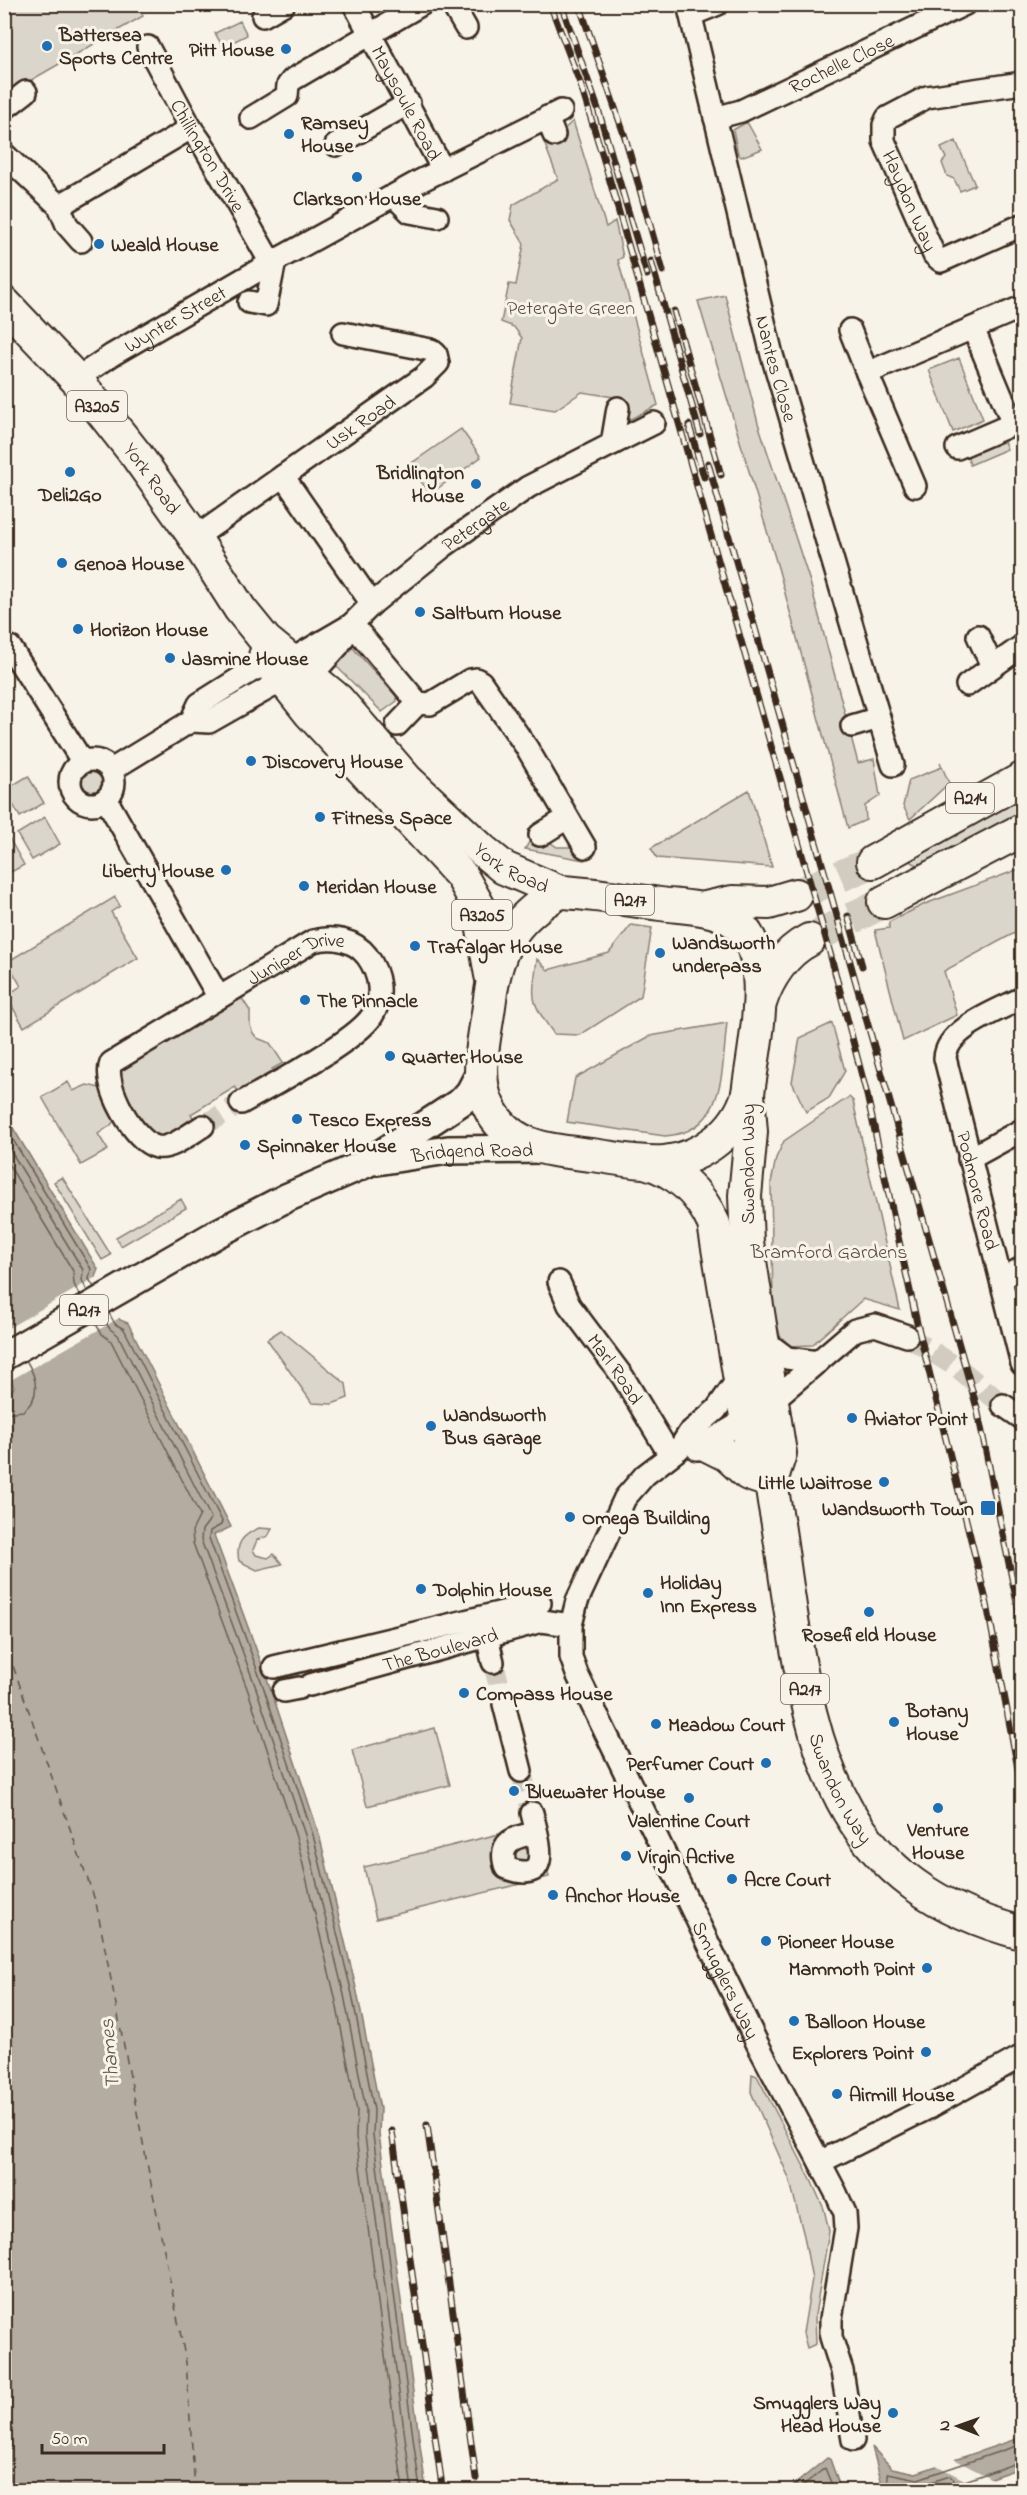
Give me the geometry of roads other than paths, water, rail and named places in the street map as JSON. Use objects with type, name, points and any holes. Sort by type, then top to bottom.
[{"type":"highway","name":"York Road","points":[[5,304],[76,380],[137,456],[195,538],[240,609],[287,671],[461,875],[479,907],[492,982]]},
{"type":"highway","name":"York Road","points":[[287,671],[338,700],[407,780],[504,868],[560,892]]},
{"type":"highway","name":"A214","points":[[919,838],[989,782],[1023,761]]},
{"type":"highway","name":"A214","points":[[873,862],[1023,778]]},
{"type":"highway","name":"A214","points":[[884,902],[1023,830]]},
{"type":"highway","name":"A217","points":[[560,892],[701,909],[735,922],[749,937],[754,949],[760,980],[748,1094],[739,1117],[711,1144],[676,1160],[644,1162],[544,1149],[519,1141],[500,1125],[486,1103],[481,1071],[492,982],[514,928],[529,911],[560,892]]},
{"type":"highway","points":[[701,909],[732,902],[769,903],[796,895]]},
{"type":"highway","points":[[758,1015],[771,977],[797,946],[809,940]]},
{"type":"highway","name":"Swandon Way","points":[[748,1094],[751,1132],[745,1196],[747,1233],[763,1340],[760,1411]]},
{"type":"highway","name":"Swandon Way","points":[[644,1162],[676,1176],[695,1192],[708,1211],[718,1240],[740,1376],[780,1453],[772,1483],[796,1651],[813,1727],[828,1774],[858,1828],[894,1868],[939,1901],[982,1922],[1023,1933]]},
{"type":"highway","points":[[686,1450],[727,1455],[748,1474],[772,1483]]},
{"type":"main road","name":"Bridgend Road","points":[[4,1356],[250,1216],[367,1163],[462,1101],[470,1092],[481,1071]]},
{"type":"main road","name":"Bridgend Road","points":[[367,1163],[448,1150],[544,1149]]},
{"type":"street","points":[[263,16],[284,4]]},
{"type":"street","name":"Maysoule Road","points":[[354,4],[443,170]]},
{"type":"street","points":[[251,118],[287,96],[290,81],[422,4]]},
{"type":"street","points":[[452,4],[466,28]]},
{"type":"street","points":[[690,10],[718,4]]},
{"type":"street","name":"Rochelle Close","points":[[715,118],[741,111],[965,4]]},
{"type":"street","name":"Nantes Close","points":[[690,10],[772,355],[893,765]]},
{"type":"street","name":"Chillington Drive","points":[[148,47],[191,129],[205,148],[273,262]]},
{"type":"street","name":"Haydon Way","points":[[1023,83],[927,97],[893,112],[887,118],[883,132],[887,151],[908,190],[934,255],[941,261],[1023,225]]},
{"type":"street","points":[[4,110],[27,92]]},
{"type":"street","points":[[336,145],[409,103]]},
{"type":"street","name":"Wynter Street","points":[[76,380],[112,354],[394,196],[443,170],[554,121]]},
{"type":"street","points":[[59,206],[191,129]]},
{"type":"street","points":[[4,154],[59,206],[67,225],[81,241]]},
{"type":"street","points":[[394,196],[410,212],[437,217]]},
{"type":"street","name":"Wynter Street","points":[[249,302],[266,305],[273,262]]},
{"type":"street","points":[[867,374],[1023,307]]},
{"type":"street","points":[[957,448],[1013,424],[973,328]]},
{"type":"street","points":[[850,330],[915,486]]},
{"type":"street","name":"Usk Road","points":[[195,538],[438,363],[436,354],[431,350],[343,333]]},
{"type":"street","points":[[612,444],[618,408]]},
{"type":"street","name":"Petergate","points":[[287,671],[325,662],[352,624],[372,604],[444,546],[528,487],[654,423]]},
{"type":"street","points":[[283,476],[372,604]]},
{"type":"street","points":[[352,624],[418,703],[430,704],[470,680],[476,678],[481,682],[527,748],[585,847]]},
{"type":"street","points":[[978,636],[992,666]]},
{"type":"street","points":[[966,685],[1023,646]]},
{"type":"street","points":[[10,647],[82,761]]},
{"type":"street","points":[[111,770],[191,721],[199,704],[253,670],[287,671]]},
{"type":"street","points":[[397,725],[418,703]]},
{"type":"street","points":[[852,726],[879,718]]},
{"type":"street","points":[[95,759],[111,770],[113,789],[106,799],[87,804],[72,793],[69,778],[72,771],[82,761],[95,759]]},
{"type":"street","points":[[106,799],[218,996]]},
{"type":"street","points":[[540,835],[567,818]]},
{"type":"street","name":"Juniper Drive","points":[[203,1126],[168,1146],[158,1147],[147,1143],[137,1134],[110,1088],[108,1071],[116,1058],[313,941],[339,939],[357,946],[377,972],[378,1001],[366,1023],[295,1073],[241,1103]]},
{"type":"street","name":"Podmore Road","points":[[1023,998],[960,1031],[950,1040],[945,1053],[947,1074],[1023,1364]]},
{"type":"street","points":[[969,1159],[1023,1130]]},
{"type":"street","points":[[1001,1279],[1023,1268]]},
{"type":"street","name":"Marl Road","points":[[559,1282],[569,1305],[623,1377],[686,1450]]},
{"type":"street","name":"Smugglers Way","points":[[854,2440],[842,2371],[831,2337],[831,2319],[846,2228],[845,2213],[754,2036],[577,1674],[571,1657],[571,1625],[577,1601],[625,1498],[645,1475],[686,1450],[760,1411],[848,1335],[862,1326],[885,1326],[903,1334]]},
{"type":"street","points":[[763,1340],[787,1358],[818,1362]]},
{"type":"street","name":"Smugglers Way","points":[[686,1450],[689,1433],[726,1400],[740,1376]]},
{"type":"street","points":[[1003,1405],[1023,1418]]},
{"type":"street","points":[[274,1667],[411,1635],[482,1615],[491,1617],[540,1603]]},
{"type":"street","name":"The Boulevard","points":[[298,1688],[543,1621],[571,1625]]},
{"type":"street","points":[[488,1636],[493,1662]]},
{"type":"street","points":[[504,1704],[521,1771]]},
{"type":"street","points":[[820,2162],[932,2106],[1023,2056]]},
{"type":"water","name":"Thames","points":[[4,1113],[98,1269],[95,1278],[120,1320],[128,1323],[231,1527],[214,1535],[269,1684],[319,1834],[357,1992],[380,2109],[379,2134],[426,2490],[5,2490],[4,1388],[11,1392],[14,1387],[4,1368]]},
{"type":"water","points":[[1022,2437],[1022,2466],[1014,2470],[956,2490],[877,2490],[883,2488],[872,2447],[892,2468],[916,2473]]},
{"type":"water","points":[[827,2458],[830,2459],[841,2490],[788,2490]]},
{"type":"tunnel","points":[[796,895],[873,862]]},
{"type":"tunnel","points":[[809,940],[884,902]]},
{"type":"tunnel","points":[[203,1126],[241,1103]]},
{"type":"tunnel","points":[[907,1336],[958,1368],[1003,1405]]},
{"type":"tunnel","points":[[493,1662],[504,1704]]},
{"type":"tunnel","points":[[521,1771],[532,1813]]},
{"type":"railway","points":[[550,4],[580,83],[606,167],[830,953],[867,1095],[917,1323],[987,1604],[1022,1790]]},
{"type":"railway","points":[[561,4],[598,109],[647,275]]},
{"type":"railway","points":[[579,4],[625,137],[663,271]]},
{"type":"railway","points":[[651,261],[700,434]]},
{"type":"railway","points":[[674,311],[721,475]]},
{"type":"railway","points":[[689,425],[704,477]]},
{"type":"railway","points":[[708,463],[977,1408],[1022,1627]]},
{"type":"railway","points":[[848,916],[862,966]]},
{"type":"railway","points":[[427,2125],[476,2478]]},
{"type":"railway","points":[[392,2131],[442,2486]]},
{"type":"place","name":"Battersea Sports Centre","points":[[47,46]]},
{"type":"place","name":"Pitt House","points":[[286,49]]},
{"type":"place","name":"Ramsey House","points":[[289,134]]},
{"type":"place","name":"Clarkson House","points":[[357,177]]},
{"type":"place","name":"Weald House","points":[[99,244]]},
{"type":"place","name":"Deli2Go","points":[[70,472]]},
{"type":"place","name":"Bridlington House","points":[[476,484]]},
{"type":"place","name":"Genoa House","points":[[62,563]]},
{"type":"place","name":"Saltburn House","points":[[420,612]]},
{"type":"place","name":"Horizon House","points":[[78,629]]},
{"type":"place","name":"Jasmine House","points":[[170,658]]},
{"type":"place","name":"Discovery House","points":[[251,761]]},
{"type":"place","name":"Fitness Space","points":[[320,817]]},
{"type":"place","name":"Liberty House","points":[[226,870]]},
{"type":"place","name":"Meridan House","points":[[304,886]]},
{"type":"place","name":"Trafalgar House","points":[[415,946]]},
{"type":"place","name":"Wandsworth underpass","points":[[660,953]]},
{"type":"place","name":"The Pinnacle","points":[[305,1000]]},
{"type":"place","name":"Quarter House","points":[[390,1056]]},
{"type":"place","name":"Tesco Express","points":[[297,1119]]},
{"type":"place","name":"Spinnaker House","points":[[245,1145]]},
{"type":"place","name":"Aviator Point","points":[[852,1418]]},
{"type":"place","name":"Wandsworth Bus Garage","points":[[431,1426]]},
{"type":"place","name":"Little Waitrose","points":[[884,1482]]},
{"type":"place","name":"Wandsworth Town","points":[[988,1508]]},
{"type":"place","name":"Omega Building","points":[[570,1517]]},
{"type":"place","name":"Dolphin House","points":[[421,1589]]},
{"type":"place","name":"Holiday Inn Express","points":[[648,1593]]},
{"type":"place","name":"Rosefield House","points":[[869,1612]]},
{"type":"place","name":"Compass House","points":[[464,1693]]},
{"type":"place","name":"Botany House","points":[[894,1722]]},
{"type":"place","name":"Meadow Court","points":[[656,1724]]},
{"type":"place","name":"Perfumer Court","points":[[766,1763]]},
{"type":"place","name":"Bluewater House","points":[[514,1791]]},
{"type":"place","name":"Valentine Court","points":[[689,1798]]},
{"type":"place","name":"Venture House","points":[[938,1808]]},
{"type":"place","name":"Virgin Active","points":[[626,1856]]},
{"type":"place","name":"Acre Court","points":[[732,1879]]},
{"type":"place","name":"Anchor House","points":[[553,1895]]},
{"type":"place","name":"Pioneer House","points":[[766,1941]]},
{"type":"place","name":"Mammoth Point","points":[[927,1968]]},
{"type":"place","name":"Balloon House","points":[[794,2021]]},
{"type":"place","name":"Explorers Point","points":[[926,2052]]},
{"type":"place","name":"Airmill House","points":[[837,2094]]},
{"type":"place","name":"Smugglers Way Head House","points":[[893,2413]]},
{"type":"park label","name":"Petergate Green","points":[[571,307]]},
{"type":"park label","name":"Bramford Gardens","points":[[829,1251]]}]
